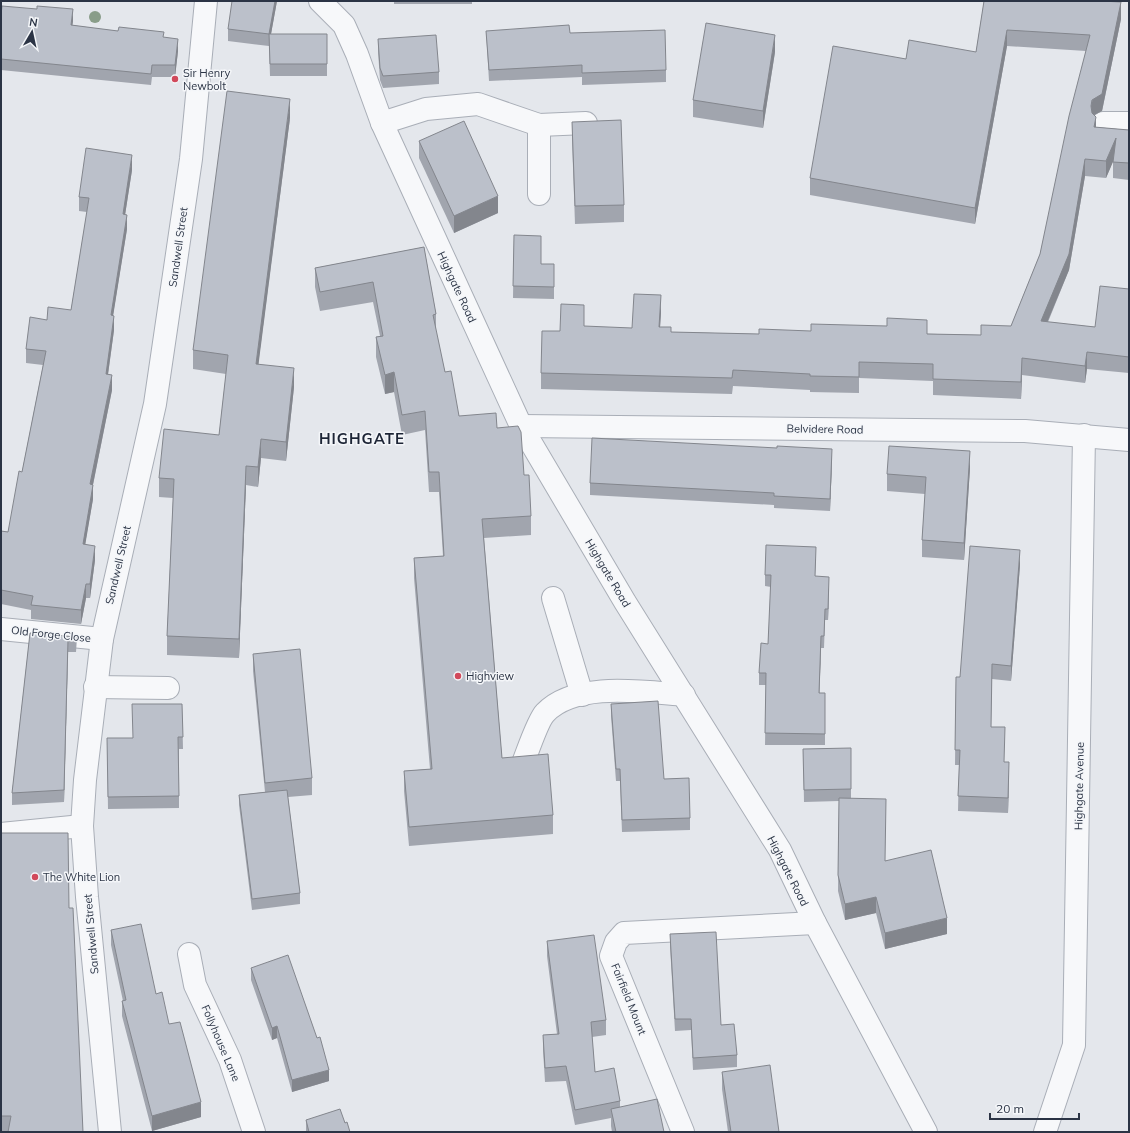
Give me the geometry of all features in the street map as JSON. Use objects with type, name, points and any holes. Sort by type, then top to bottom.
[{"type":"street","name":"Sandwell Street","points":[[110,1132],[87,897],[82,826],[95,687],[102,639],[155,404],[191,159],[206,1]]},
{"type":"street","name":"Highgate Road","points":[[320,1],[344,25],[357,54],[382,123],[521,426],[625,602],[780,850],[815,924],[926,1132]]},
{"type":"street","points":[[382,123],[426,109],[478,104],[539,125],[586,123]]},
{"type":"street","points":[[1103,123],[1129,123]]},
{"type":"street","points":[[539,125],[539,194]]},
{"type":"street","name":"Belvidere Road","points":[[521,426],[1025,431],[1129,440]]},
{"type":"street","name":"Highgate Avenue","points":[[1045,1132],[1074,1045],[1084,435]]},
{"type":"street","points":[[554,598],[582,695]]},
{"type":"street","name":"Old Forge Close","points":[[1,629],[102,639]]},
{"type":"street","points":[[95,687],[168,688]]},
{"type":"street","points":[[523,763],[544,713],[568,697],[619,689],[684,695]]},
{"type":"street","points":[[1,834],[82,826]]},
{"type":"street","name":"Fairfield Mount","points":[[683,1132],[611,956],[616,942],[624,933],[815,924]]},
{"type":"street","name":"Follyhouse Lane","points":[[190,954],[195,985],[230,1060],[254,1132]]},
{"type":"building","points":[[232,1],[275,1],[269,34],[228,29]]},
{"type":"building","points":[[984,1],[1121,2],[1102,94],[1092,100],[1091,106],[1092,113],[1096,117],[1094,127],[1129,130],[1129,163],[1113,162],[1116,138],[1106,161],[1085,159],[1069,254],[1041,321],[1095,327],[1100,286],[1129,289],[1129,357],[1087,352],[1085,366],[1022,358],[1021,382],[933,379],[933,364],[859,362],[859,377],[810,376],[810,374],[733,370],[732,378],[541,373],[542,331],[560,331],[561,304],[584,305],[584,326],[632,328],[634,294],[661,295],[659,327],[671,327],[671,332],[759,334],[759,329],[811,331],[811,324],[887,326],[887,318],[927,320],[927,334],[981,335],[981,325],[1011,326],[1040,254],[1069,116],[1090,35],[1007,30],[975,208],[810,178],[833,46],[906,59],[909,40],[976,52]]},
{"type":"building","points":[[2,6],[37,9],[37,6],[73,9],[71,25],[118,31],[119,27],[164,32],[163,37],[178,39],[175,65],[152,65],[151,74],[1,59]]},
{"type":"building","points":[[706,23],[775,35],[763,111],[693,100]]},
{"type":"building","points":[[569,25],[570,33],[665,30],[666,70],[582,73],[582,65],[489,70],[486,31]]},
{"type":"building","points":[[269,34],[327,34],[327,64],[270,64]]},
{"type":"building","points":[[436,35],[439,72],[383,76],[380,68],[378,39]]},
{"type":"building","points":[[227,91],[290,99],[256,364],[294,368],[286,442],[261,439],[258,467],[246,466],[239,639],[167,636],[174,479],[159,478],[164,429],[219,435],[228,355],[193,350]]},
{"type":"building","points":[[621,120],[624,205],[575,206],[572,122]]},
{"type":"building","points":[[464,121],[498,196],[454,216],[419,141]]},
{"type":"building","points":[[86,148],[132,155],[123,214],[127,215],[111,315],[114,316],[106,374],[112,375],[90,484],[93,485],[83,544],[95,546],[90,584],[86,584],[81,610],[31,605],[33,596],[1,590],[1,531],[8,532],[19,471],[22,472],[46,351],[26,349],[30,317],[47,320],[48,307],[71,310],[89,198],[79,197]]},
{"type":"building","points":[[514,235],[541,236],[541,264],[554,264],[554,287],[513,286]]},
{"type":"building","points":[[424,247],[436,314],[433,315],[445,372],[451,371],[459,416],[496,413],[497,428],[518,426],[521,432],[524,475],[529,475],[531,516],[482,519],[502,758],[548,754],[553,815],[409,827],[404,771],[432,769],[414,558],[444,556],[439,472],[429,472],[425,411],[402,415],[394,372],[385,375],[376,337],[383,336],[373,282],[320,292],[315,268]]},
{"type":"building","points":[[592,438],[777,448],[777,446],[832,449],[830,499],[774,496],[774,493],[590,483]]},
{"type":"building","points":[[889,446],[970,451],[964,543],[922,540],[926,477],[887,474]]},
{"type":"building","points":[[766,545],[816,547],[815,576],[829,577],[828,609],[825,609],[824,636],[821,636],[819,693],[825,693],[825,734],[765,733],[766,673],[759,673],[761,643],[768,644],[771,575],[765,575]]},
{"type":"building","points":[[970,546],[1020,550],[1011,666],[992,664],[991,727],[1005,727],[1004,762],[1009,762],[1008,798],[958,796],[960,750],[955,750],[956,677],[960,677]]},
{"type":"building","points":[[30,633],[77,637],[76,641],[68,640],[64,790],[12,793]]},
{"type":"building","points":[[300,649],[312,778],[265,783],[253,654]]},
{"type":"building","points":[[658,701],[664,779],[689,778],[690,818],[622,820],[620,769],[616,769],[611,704]]},
{"type":"building","points":[[132,704],[182,704],[183,737],[178,737],[179,796],[108,797],[107,738],[133,738]]},
{"type":"building","points":[[851,748],[851,789],[804,790],[803,749]]},
{"type":"building","points":[[287,790],[300,893],[252,899],[239,795]]},
{"type":"building","points":[[839,798],[886,799],[885,861],[931,850],[947,918],[885,933],[876,897],[845,904],[838,875]]},
{"type":"building","points":[[1,833],[68,833],[69,908],[73,908],[83,1132],[8,1132],[11,1116],[1,1116]]},
{"type":"building","points":[[141,924],[156,994],[162,992],[169,1024],[180,1022],[201,1102],[152,1116],[122,1001],[126,1000],[111,930]]},
{"type":"building","points":[[716,932],[721,1025],[734,1024],[737,1055],[693,1058],[691,1019],[675,1019],[670,934]]},
{"type":"building","points":[[594,935],[606,1020],[591,1022],[595,1072],[614,1068],[620,1101],[575,1110],[566,1066],[545,1068],[543,1035],[559,1034],[547,941]]},
{"type":"building","points":[[288,955],[317,1038],[320,1037],[329,1070],[292,1080],[277,1026],[272,1028],[251,968]]},
{"type":"building","points":[[770,1065],[779,1132],[731,1132],[722,1072]]},
{"type":"building","points":[[657,1099],[664,1132],[616,1132],[611,1109]]},
{"type":"building","points":[[340,1109],[345,1123],[347,1122],[350,1132],[309,1132],[306,1120]]},
{"type":"place","name":"Sir Henry Newbolt","points":[[175,79]]},
{"type":"place","name":"Highview","points":[[458,676]]},
{"type":"place","name":"The White Lion","points":[[35,877]]},
{"type":"district","name":"HIGHGATE","points":[[362,439]]}]
